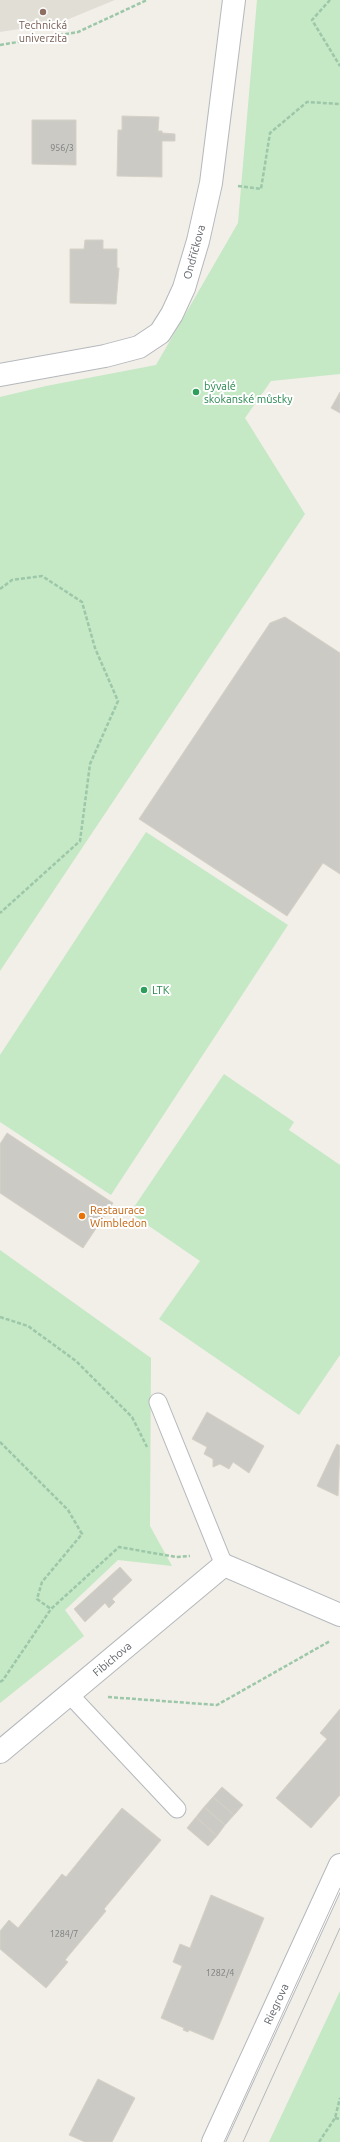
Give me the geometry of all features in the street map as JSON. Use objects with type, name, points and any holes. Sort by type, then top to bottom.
[{"type":"street","name":"Ondříčkova","points":[[0,375],[105,356],[139,347],[160,333],[184,288],[198,241],[211,182],[234,0]]},
{"type":"street","points":[[224,1565],[340,1615]]},
{"type":"street","name":"Fibichova","points":[[0,1752],[224,1565]]},
{"type":"street","name":"Riegrova","points":[[213,2142],[340,1865]]},
{"type":"lane","points":[[158,1402],[224,1565]]},
{"type":"lane","points":[[70,1695],[177,1809]]},
{"type":"path","points":[[0,45],[78,32],[147,0]]},
{"type":"path","points":[[330,0],[312,20],[340,66]]},
{"type":"path","points":[[211,182],[261,189],[270,133],[307,102],[340,104]]},
{"type":"path","points":[[0,589],[12,580],[42,576],[82,602],[95,648],[118,701],[90,764],[80,841],[0,913]]},
{"type":"path","points":[[0,1317],[28,1326],[76,1361],[132,1417],[143,1439]]},
{"type":"path","points":[[0,1442],[68,1510],[82,1534],[42,1582],[37,1599],[51,1610]]},
{"type":"path","points":[[0,1682],[3,1680],[51,1610],[119,1547],[176,1557]]},
{"type":"path","points":[[70,1695],[217,1705],[333,1640]]},
{"type":"path","points":[[319,2142],[335,2118],[340,2098]]},
{"type":"path","points":[[335,2118],[340,2119]]},
{"type":"shaded area","name":"Technická univerzita","points":[[0,0],[115,0],[59,23],[0,32]]},
{"type":"green space","points":[[257,0],[340,0],[340,374],[271,381],[245,418],[305,514],[0,971],[0,397],[46,386],[156,365],[238,223]]},
{"type":"green space","name":"LTK","points":[[146,832],[288,925],[111,1195],[0,1122],[0,1055]]},
{"type":"green space","points":[[224,1074],[294,1122],[289,1130],[340,1165],[340,1355],[299,1415],[159,1319],[200,1261],[130,1213]]},
{"type":"green space","points":[[0,1250],[151,1358],[150,1526],[172,1566],[118,1560],[65,1610],[84,1636],[0,1703]]},
{"type":"green space","points":[[340,1991],[340,2142],[269,2142]]},
{"type":"building","points":[[122,116],[159,117],[158,131],[162,131],[162,133],[175,134],[175,141],[162,141],[162,177],[117,176],[118,130],[122,130]]},
{"type":"building","points":[[32,120],[76,120],[76,165],[32,164]]},
{"type":"building","points":[[85,240],[103,240],[103,249],[117,249],[117,268],[119,268],[116,304],[70,303],[70,249],[84,249]]},
{"type":"building","points":[[340,392],[340,413],[331,408]]},
{"type":"building","points":[[285,617],[340,653],[340,874],[323,863],[287,916],[139,819],[270,623]]},
{"type":"building","points":[[7,1133],[113,1203],[83,1248],[0,1193],[0,1144]]},
{"type":"building","points":[[207,1412],[264,1446],[249,1473],[233,1462],[229,1469],[220,1464],[213,1467],[213,1459],[204,1454],[207,1447],[192,1439]]},
{"type":"building","points":[[337,1444],[340,1446],[338,1496],[317,1486]]},
{"type":"building","points":[[120,1567],[132,1580],[112,1599],[115,1602],[109,1608],[105,1603],[85,1622],[74,1609]]},
{"type":"building","points":[[340,1709],[340,1795],[311,1828],[276,1798],[327,1739],[320,1733]]},
{"type":"building","points":[[222,1787],[243,1805],[234,1815],[213,1797]]},
{"type":"building","points":[[213,1797],[234,1815],[225,1825],[204,1807]]},
{"type":"building","points":[[204,1807],[225,1825],[217,1836],[196,1817]]},
{"type":"building","points":[[122,1808],[161,1840],[104,1909],[106,1911],[65,1960],[68,1962],[46,1988],[0,1949],[0,1931],[9,1920],[18,1928],[62,1874],[66,1877]]},
{"type":"building","points":[[196,1817],[217,1836],[208,1846],[187,1828]]},
{"type":"building","points":[[211,1895],[264,1918],[213,2040],[189,2030],[188,2032],[183,2030],[184,2028],[161,2018],[182,1966],[173,1962],[180,1944],[190,1948]]},
{"type":"building","points":[[98,2079],[135,2098],[112,2142],[85,2142],[69,2135]]},
{"type":"tram line","points":[[224,2142],[340,1888]]},
{"type":"tram line","points":[[243,2142],[340,1928]]},
{"type":"place","name":"Technická univerzita","points":[[43,12]]},
{"type":"place","name":"bývalé skokanské můstky","points":[[196,392]]},
{"type":"place","name":"LTK","points":[[144,990]]},
{"type":"place","name":"Restaurace Wimbledon","points":[[82,1216]]}]
